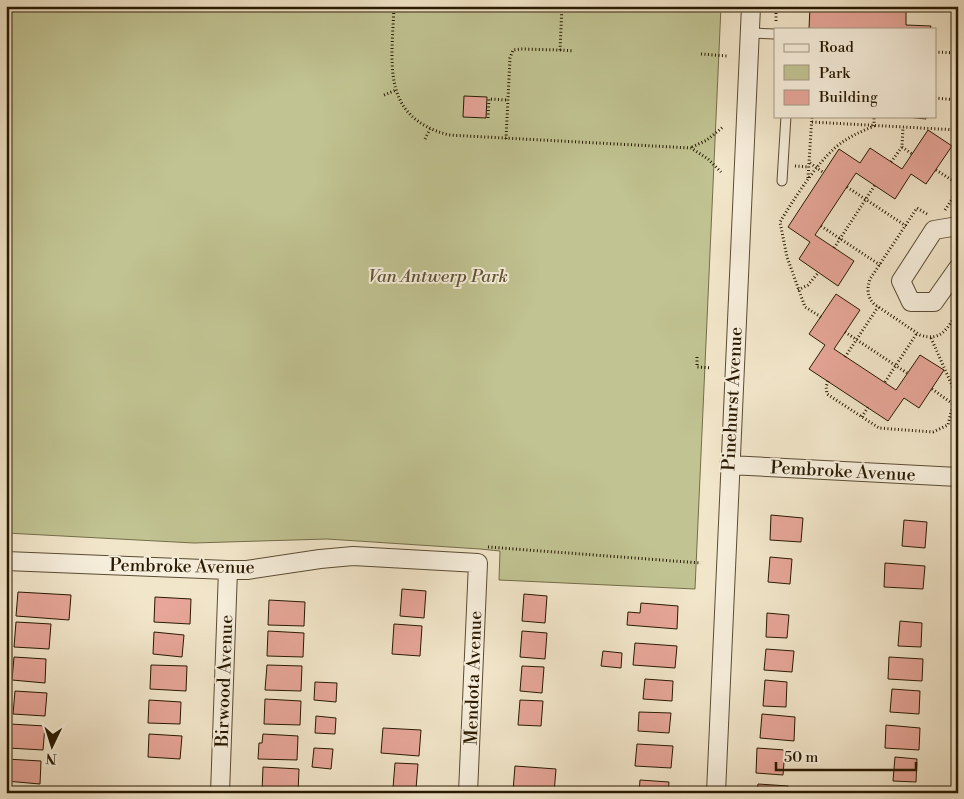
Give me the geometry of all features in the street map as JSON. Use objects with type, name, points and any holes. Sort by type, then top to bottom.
[{"type":"street","name":"Pinehurst Avenue","points":[[716,793],[729,465],[751,6]]},
{"type":"street","points":[[958,226],[934,230],[902,281],[911,302],[934,302],[958,268]]},
{"type":"street","name":"Pembroke Avenue","points":[[729,465],[958,477]]},
{"type":"street","name":"Pembroke Avenue","points":[[6,561],[228,570],[247,570],[353,556],[478,563]]},
{"type":"street","name":"Mendota Avenue","points":[[468,793],[478,563]]},
{"type":"street","name":"Birwood Avenue","points":[[220,793],[228,570]]},
{"type":"lane","points":[[750,33],[774,34]]},
{"type":"lane","points":[[782,182],[786,118]]},
{"type":"path","points":[[394,6],[391,66],[392,79],[396,90],[405,108],[417,122],[449,136],[691,148],[707,140],[723,127]]},
{"type":"path","points":[[560,50],[562,6]]},
{"type":"path","points":[[506,138],[510,58],[513,50],[574,51]]},
{"type":"path","points":[[936,52],[958,53]]},
{"type":"path","points":[[701,54],[727,56]]},
{"type":"path","points":[[384,94],[396,90]]},
{"type":"path","points":[[936,98],[958,100]]},
{"type":"path","points":[[488,118],[489,99],[508,100]]},
{"type":"path","points":[[808,179],[812,118]]},
{"type":"path","points":[[874,118],[874,126]]},
{"type":"path","points":[[812,122],[958,130]]},
{"type":"path","points":[[821,317],[805,307],[786,257],[780,222],[808,179],[835,148],[851,136],[874,126]]},
{"type":"path","points":[[891,162],[902,147],[903,127]]},
{"type":"path","points":[[425,139],[430,129]]},
{"type":"path","points":[[902,147],[912,154]]},
{"type":"path","points":[[691,148],[708,159],[721,172]]},
{"type":"path","points":[[810,162],[824,172]]},
{"type":"path","points":[[936,170],[958,184]]},
{"type":"path","points":[[834,248],[875,186]]},
{"type":"path","points":[[847,187],[906,226]]},
{"type":"path","points":[[821,226],[880,265]]},
{"type":"path","points":[[798,290],[808,285],[818,273]]},
{"type":"path","points":[[846,357],[878,307]]},
{"type":"path","points":[[845,332],[908,374]]},
{"type":"path","points":[[885,382],[917,333]]},
{"type":"path","points":[[828,381],[826,387],[827,394],[879,428],[933,432],[948,426],[953,404],[958,398],[931,338]]},
{"type":"path","points":[[697,357],[697,367],[711,368]]},
{"type":"path","points":[[932,389],[953,404]]},
{"type":"path","points":[[862,417],[868,407]]},
{"type":"green space","name":"Van Antwerp Park","points":[[6,6],[721,6],[695,589],[499,580],[500,551],[480,549],[327,539],[194,543],[6,533]]},
{"type":"building","points":[[810,6],[906,6],[906,25],[931,26],[930,28],[809,28]]},
{"type":"building","points":[[464,96],[487,97],[486,118],[463,117]]},
{"type":"building","points":[[928,130],[952,146],[926,184],[911,174],[895,199],[856,173],[815,235],[854,261],[838,286],[799,259],[810,242],[788,227],[839,149],[860,163],[870,148],[902,169]]},
{"type":"building","points":[[836,294],[860,310],[834,349],[896,390],[920,355],[944,370],[919,408],[904,398],[888,421],[809,369],[825,345],[809,334]]},
{"type":"building","points":[[958,352],[958,365],[952,361]]},
{"type":"building","points":[[771,515],[803,518],[801,542],[770,540]]},
{"type":"building","points":[[904,520],[927,522],[925,548],[902,546]]},
{"type":"building","points":[[770,557],[792,559],[790,584],[768,582]]},
{"type":"building","points":[[885,563],[925,566],[923,589],[884,587]]},
{"type":"building","points":[[402,589],[426,591],[424,618],[400,616]]},
{"type":"building","points":[[18,592],[71,595],[69,620],[16,616]]},
{"type":"building","points":[[524,594],[547,596],[545,623],[522,621]]},
{"type":"building","points":[[155,597],[191,599],[190,624],[154,622]]},
{"type":"building","points":[[269,600],[305,602],[304,626],[268,625]]},
{"type":"building","points":[[641,603],[678,606],[677,629],[627,625],[628,612],[640,613]]},
{"type":"building","points":[[767,613],[789,615],[787,638],[766,637]]},
{"type":"building","points":[[900,621],[922,623],[921,647],[898,646]]},
{"type":"building","points":[[16,622],[51,624],[49,649],[14,647]]},
{"type":"building","points":[[394,624],[422,626],[420,656],[392,654]]},
{"type":"building","points":[[268,631],[304,633],[303,657],[267,656]]},
{"type":"building","points":[[522,631],[547,633],[545,659],[520,657]]},
{"type":"building","points":[[154,632],[184,635],[182,657],[153,654]]},
{"type":"building","points":[[635,643],[677,646],[675,668],[633,665]]},
{"type":"building","points":[[766,649],[794,651],[792,672],[764,670]]},
{"type":"building","points":[[603,651],[622,653],[621,668],[601,666]]},
{"type":"building","points":[[14,657],[46,659],[45,683],[12,680]]},
{"type":"building","points":[[889,657],[923,659],[922,681],[888,679]]},
{"type":"building","points":[[151,665],[187,666],[186,691],[150,689]]},
{"type":"building","points":[[267,665],[302,666],[301,691],[265,690]]},
{"type":"building","points":[[522,666],[544,667],[542,693],[520,691]]},
{"type":"building","points":[[645,679],[673,681],[672,701],[643,699]]},
{"type":"building","points":[[765,680],[787,682],[786,707],[763,706]]},
{"type":"building","points":[[315,682],[337,683],[336,702],[314,700]]},
{"type":"building","points":[[892,689],[920,691],[919,714],[890,712]]},
{"type":"building","points":[[15,691],[47,693],[45,716],[13,714]]},
{"type":"building","points":[[265,699],[301,701],[300,725],[264,724]]},
{"type":"building","points":[[149,700],[181,702],[180,724],[148,723]]},
{"type":"building","points":[[520,700],[543,701],[541,726],[518,725]]},
{"type":"building","points":[[639,712],[671,713],[669,733],[638,731]]},
{"type":"building","points":[[762,714],[795,717],[794,741],[760,738]]},
{"type":"building","points":[[316,716],[336,718],[335,734],[315,733]]},
{"type":"building","points":[[10,724],[45,726],[43,750],[8,748]]},
{"type":"building","points":[[886,725],[920,728],[919,750],[885,748]]},
{"type":"building","points":[[383,728],[421,730],[419,756],[381,753]]},
{"type":"building","points":[[149,734],[182,736],[180,759],[148,757]]},
{"type":"building","points":[[263,734],[298,736],[297,760],[258,759],[259,743],[262,743]]},
{"type":"building","points":[[637,744],[673,746],[671,768],[635,766]]},
{"type":"building","points":[[314,748],[333,749],[331,769],[312,767]]},
{"type":"building","points":[[757,748],[785,750],[783,775],[756,773]]},
{"type":"building","points":[[895,757],[917,759],[916,782],[893,781]]},
{"type":"building","points":[[6,759],[41,761],[40,784],[6,781]]},
{"type":"building","points":[[395,763],[418,764],[416,789],[393,788]]},
{"type":"building","points":[[515,766],[556,769],[554,793],[513,791]]},
{"type":"building","points":[[263,767],[299,769],[298,793],[262,792]]},
{"type":"building","points":[[640,780],[669,782],[668,793],[639,793]]},
{"type":"building","points":[[758,784],[788,786],[788,793],[757,793]]}]
